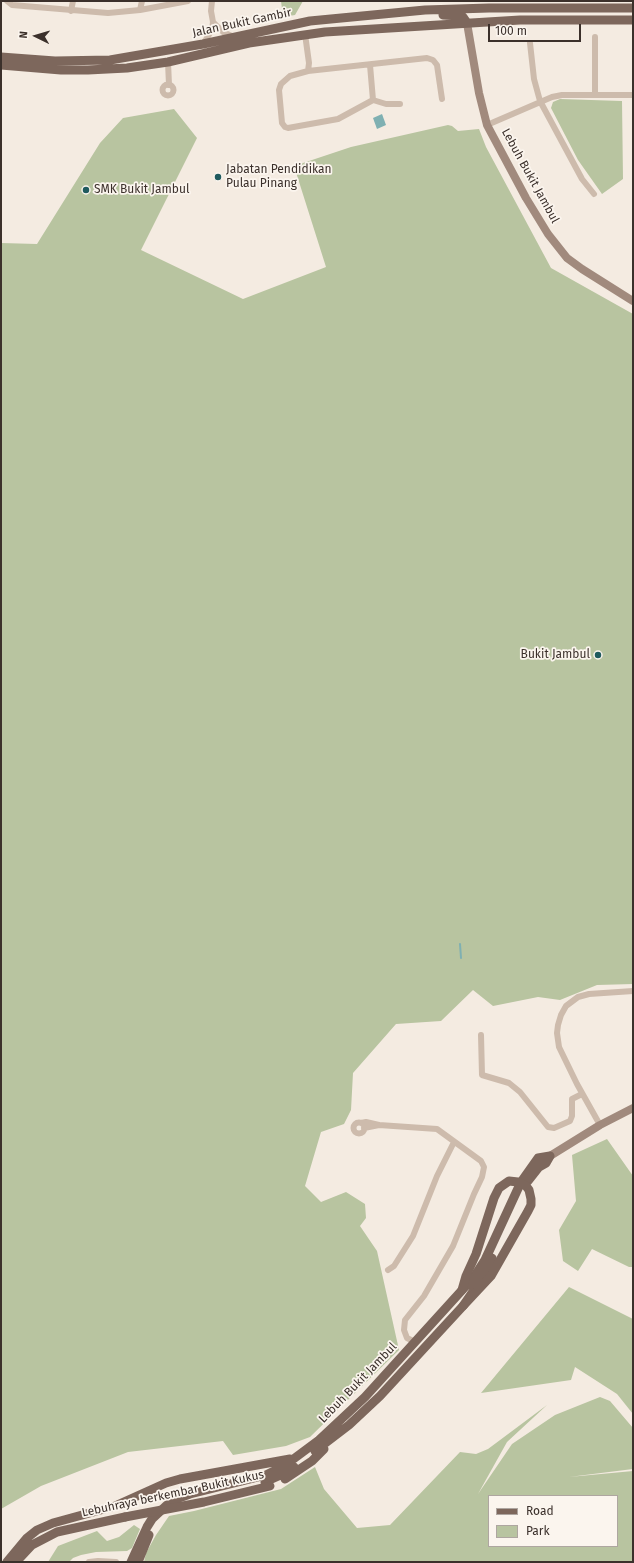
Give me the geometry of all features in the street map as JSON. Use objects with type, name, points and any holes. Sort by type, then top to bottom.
[{"type":"main road","name":"Jalan Bukit Gambir","points":[[1,57],[55,61],[110,60],[203,44],[310,21],[425,10],[489,8],[633,8]]},
{"type":"main road","points":[[467,23],[470,16],[489,8]]},
{"type":"main road","points":[[425,10],[431,15],[460,16],[463,17],[467,23]]},
{"type":"main road","name":"Jalan Bukit Gambir","points":[[1,65],[61,70],[127,68],[168,62],[249,44],[325,32],[549,19],[633,20]]},
{"type":"main road","name":"Lebuh Bukit Jambul","points":[[467,23],[479,93],[488,125],[523,194],[557,247],[567,258],[633,301]]},
{"type":"main road","name":"Lebuh Bukit Jambul","points":[[131,1562],[152,1519],[168,1504],[190,1494],[266,1475],[284,1466],[319,1440],[365,1397],[477,1273],[485,1260],[521,1182],[538,1158],[550,1156],[600,1125],[633,1108]]},
{"type":"main road","name":"Lebuh Bukit Jambul","points":[[138,1562],[153,1528],[158,1520],[170,1510],[192,1499],[264,1482],[283,1474],[349,1425],[380,1396],[463,1306],[485,1274],[507,1221],[532,1174],[546,1163],[550,1156]]},
{"type":"main road","points":[[462,1290],[466,1276],[476,1254],[494,1198],[499,1188],[509,1181],[518,1182],[526,1186],[531,1194],[531,1205],[491,1276],[463,1306]]},
{"type":"main road","name":"Lebuhraya berkembar Bukit Kukus","points":[[16,1562],[32,1545],[57,1532],[204,1502],[270,1486],[297,1472],[312,1461],[349,1425]]},
{"type":"main road","name":"Lebuhraya berkembar Bukit Kukus","points":[[7,1562],[27,1538],[37,1530],[53,1523],[115,1506],[180,1478],[283,1461],[299,1456]]},
{"type":"street","points":[[7,1],[12,5],[108,13],[140,10],[188,1]]},
{"type":"street","points":[[71,11],[73,1]]},
{"type":"street","points":[[140,10],[142,1]]},
{"type":"street","points":[[203,44],[210,34],[213,22],[211,12],[212,1]]},
{"type":"street","points":[[213,22],[223,32],[234,37]]},
{"type":"street","points":[[303,35],[309,63],[308,71]]},
{"type":"street","points":[[595,36],[595,94]]},
{"type":"street","points":[[530,43],[534,79],[540,101],[582,179],[594,194]]},
{"type":"street","points":[[400,104],[386,104],[373,100],[338,119],[285,127],[282,123],[279,90],[281,84],[290,76],[308,71],[427,58],[433,60],[437,65],[442,99]]},
{"type":"street","points":[[168,62],[169,85]]},
{"type":"street","points":[[370,65],[373,100]]},
{"type":"street","points":[[488,125],[552,96],[595,94],[633,95]]},
{"type":"street","points":[[600,1125],[582,1094],[559,1047],[557,1033],[561,1015],[566,1006],[578,997],[589,994],[633,991]]},
{"type":"street","points":[[481,1035],[482,1076],[509,1083],[520,1092],[548,1127],[554,1128],[570,1121],[572,1116],[572,1099],[582,1094]]},
{"type":"street","points":[[363,1125],[366,1122],[432,1128],[441,1131],[481,1161],[484,1167],[482,1177],[453,1246],[424,1296],[405,1320],[404,1330],[407,1338],[415,1342]]},
{"type":"street","points":[[388,1270],[394,1266],[413,1236],[437,1176],[454,1142]]},
{"type":"street","points":[[89,1562],[116,1562]]},
{"type":"green space","points":[[281,1],[303,1],[295,15],[283,17]]},
{"type":"green space","points":[[560,99],[622,101],[623,179],[602,194],[578,160],[551,108],[553,102]]},
{"type":"green space","points":[[174,109],[197,138],[141,250],[243,299],[326,267],[294,166],[351,147],[448,125],[452,126],[458,131],[479,129],[486,147],[551,268],[633,314],[633,984],[597,985],[560,1000],[538,997],[493,1006],[473,990],[441,1021],[396,1024],[353,1073],[351,1110],[344,1124],[321,1132],[305,1186],[321,1202],[346,1192],[365,1204],[366,1218],[360,1226],[377,1251],[399,1350],[310,1437],[286,1446],[233,1455],[223,1441],[128,1452],[41,1486],[1,1509],[1,243],[37,244],[100,143],[123,118]]},
{"type":"green space","points":[[607,1139],[633,1176],[633,1267],[629,1267],[592,1249],[578,1271],[563,1261],[559,1230],[576,1201],[572,1155]]},
{"type":"green space","points":[[569,1287],[633,1319],[633,1414],[617,1394],[575,1367],[571,1380],[481,1393]]},
{"type":"green space","points":[[600,1397],[610,1401],[633,1428],[633,1469],[569,1477],[633,1471],[633,1562],[144,1562],[146,1553],[169,1516],[281,1489],[315,1467],[324,1489],[357,1528],[390,1525],[460,1452],[476,1454],[488,1449],[547,1405],[507,1442],[478,1494],[512,1444],[555,1415]]},
{"type":"green space","points":[[134,1525],[140,1529],[132,1548],[127,1551],[96,1552],[81,1555],[73,1558],[69,1562],[48,1562],[58,1546],[97,1531],[107,1541],[119,1537]]},
{"type":"water","points":[[382,114],[386,125],[377,129],[373,118]]},
{"type":"waterway","points":[[460,944],[461,958]]},
{"type":"place","name":"Jabatan Pendidikan Pulau Pinang","points":[[218,177]]},
{"type":"place","name":"SMK Bukit Jambul","points":[[86,190]]},
{"type":"place","name":"Bukit Jambul","points":[[598,655]]}]
